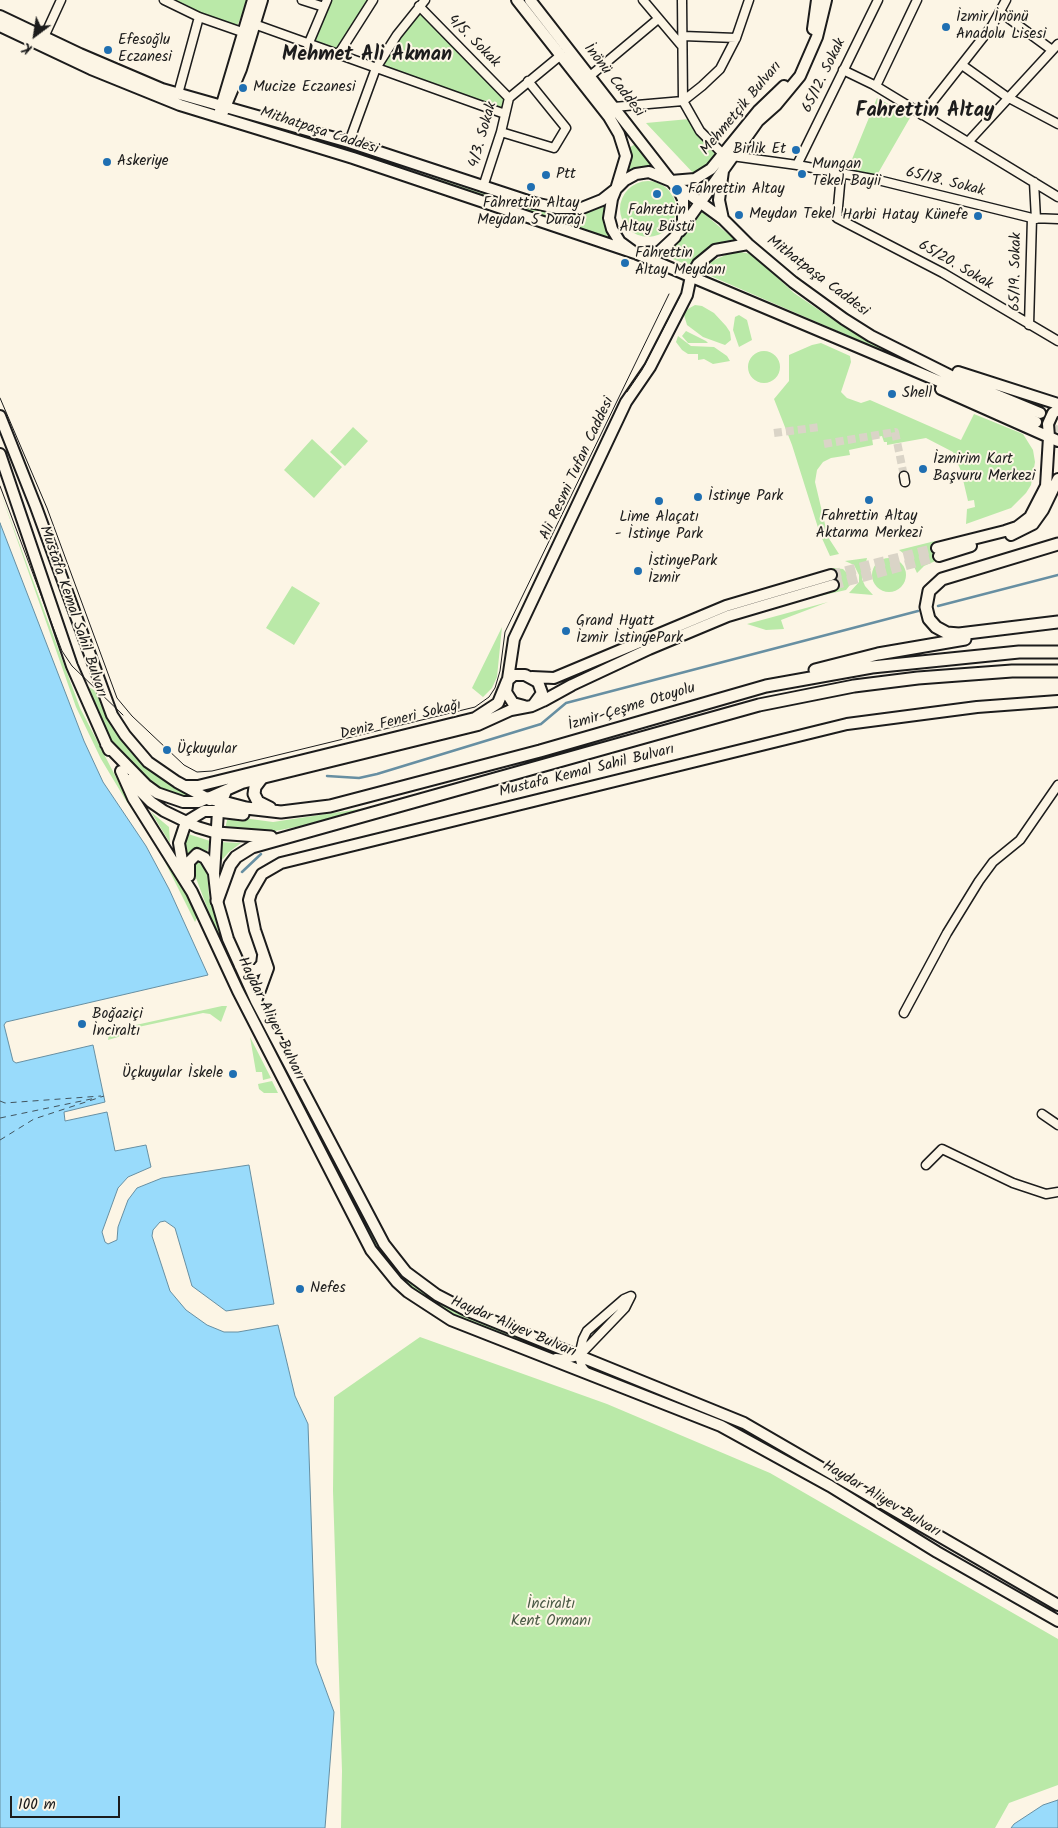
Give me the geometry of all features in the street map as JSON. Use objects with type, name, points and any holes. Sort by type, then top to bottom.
[{"type":"highway","points":[[1058,544],[942,579],[929,591],[926,607],[929,619],[936,627],[947,632],[959,634],[1058,622]]},
{"type":"highway","points":[[766,686],[813,670],[878,654],[1058,622]]},
{"type":"highway","name":"İzmir-Çeşme Otoyolu","points":[[219,806],[265,816],[281,812],[330,806],[540,751],[650,717],[766,686],[881,666],[1019,652],[1058,652]]},
{"type":"highway","name":"İzmir-Çeşme Otoyolu","points":[[286,836],[323,828],[759,705],[854,686],[918,678],[1012,671],[1058,671]]},
{"type":"highway","points":[[259,775],[255,787],[255,798],[263,806],[281,812]]},
{"type":"highway","name":"Mustafa Kemal Sahil Bulvarı","points":[[208,798],[219,806]]},
{"type":"highway","name":"Mustafa Kemal Sahil Bulvarı","points":[[217,833],[245,836],[286,836]]},
{"type":"highway","points":[[217,901],[224,876],[236,857],[252,847],[286,836]]},
{"type":"main road","points":[[222,111],[242,32],[253,0]]},
{"type":"main road","points":[[222,111],[262,0]]},
{"type":"main road","name":"İnönü Caddesi","points":[[517,0],[609,117],[619,134],[626,156],[616,189]]},
{"type":"main road","name":"İnönü Caddesi","points":[[530,0],[671,181]]},
{"type":"main road","name":"Mehmetçik Bulvarı","points":[[680,231],[724,169],[728,155],[759,110],[784,86],[799,65],[812,32],[817,0]]},
{"type":"main road","name":"Mehmetçik Bulvarı","points":[[671,181],[685,181],[702,176],[728,155],[758,121],[776,105],[800,76],[817,37],[826,0]]},
{"type":"main road","name":"Mithatpaşa Caddesi","points":[[0,16],[130,76],[353,158],[635,253],[1038,418],[872,336],[816,300],[748,244],[723,219],[671,181]]},
{"type":"main road","points":[[242,32],[254,24]]},
{"type":"main road","name":"Mithatpaşa Caddesi","points":[[0,26],[140,90],[349,142],[483,187],[557,208],[589,206],[616,189]]},
{"type":"main road","points":[[723,219],[719,200],[724,169]]},
{"type":"main road","points":[[649,172],[671,181],[683,199],[685,210],[680,231],[658,252],[635,253],[620,242],[612,229],[610,210],[616,189],[625,180],[636,174],[649,172]]},
{"type":"main road","points":[[691,276],[698,264],[715,250],[748,244]]},
{"type":"main road","name":"Ali Resmi Tufan Caddesi","points":[[507,681],[514,639],[626,402],[650,366],[687,295],[691,276]]},
{"type":"main road","points":[[828,333],[970,403],[1054,439]]},
{"type":"main road","points":[[872,336],[964,374],[1058,404]]},
{"type":"main road","points":[[1058,410],[1050,418],[1054,439],[1046,486],[1030,517],[1017,527],[938,552],[1027,529],[1043,510],[1058,480]]},
{"type":"main road","name":"Mustafa Kemal Sahil Bulvarı","points":[[0,416],[33,499],[112,714],[125,736],[143,757],[184,786],[208,798]]},
{"type":"main road","name":"Mustafa Kemal Sahil Bulvarı","points":[[0,454],[72,666],[106,744],[121,771],[151,802],[186,822],[217,833]]},
{"type":"main road","name":"Deniz Feneri Sokağı","points":[[259,775],[451,734],[478,725],[511,710],[532,706],[649,649],[728,616],[832,580],[726,606],[554,678],[532,677]]},
{"type":"main road","points":[[520,674],[532,677],[540,685],[542,693],[540,699],[532,706],[518,706],[509,700],[506,692],[507,681],[514,675],[520,674]]},
{"type":"main road","name":"Deniz Feneri Sokağı","points":[[259,775],[475,718],[498,703],[507,681]]},
{"type":"main road","name":"Mustafa Kemal Sahil Bulvarı","points":[[256,1001],[259,988],[268,973],[255,930],[249,900],[262,874],[281,863],[847,724],[977,707],[1058,701]]},
{"type":"main road","points":[[106,744],[146,785],[157,793],[184,802],[191,803],[208,798],[259,775]]},
{"type":"main road","name":"Haydar Aliyev Bulvarı","points":[[121,771],[134,798],[192,892],[238,992],[371,1250],[397,1282],[424,1304],[451,1320],[675,1410],[721,1426],[830,1486],[937,1552],[1058,1620]]},
{"type":"main road","points":[[184,786],[198,786],[259,775]]},
{"type":"main road","points":[[192,892],[180,854],[179,844],[186,822],[204,811],[219,806],[226,790]]},
{"type":"main road","name":"Haydar Aliyev Bulvarı","points":[[219,806],[214,874],[217,901],[228,939],[256,1001],[384,1244],[406,1272],[438,1295],[466,1310],[744,1423],[1058,1605]]},
{"type":"main road","points":[[192,892],[188,865],[192,856],[197,854],[202,856],[214,874]]},
{"type":"main road","points":[[240,966],[248,970],[257,970],[262,964],[264,956]]},
{"type":"main road","points":[[675,1410],[679,1398]]},
{"type":"main road","points":[[937,1552],[945,1540]]},
{"type":"street","points":[[44,37],[62,0]]},
{"type":"street","points":[[164,0],[199,17],[242,32]]},
{"type":"street","points":[[302,0],[325,3],[308,45]]},
{"type":"street","points":[[338,55],[374,0]]},
{"type":"street","points":[[349,142],[376,68],[418,6],[425,0]]},
{"type":"street","points":[[644,0],[681,45]]},
{"type":"street","points":[[682,0],[683,101],[700,131],[728,155]]},
{"type":"street","points":[[614,107],[683,101],[720,69],[736,38],[749,0]]},
{"type":"street","name":"65/12. Sokak","points":[[798,165],[878,0]]},
{"type":"street","points":[[876,86],[917,0]]},
{"type":"street","points":[[922,115],[992,26],[1006,0]]},
{"type":"street","name":"4/5. Sokak","points":[[418,6],[509,98]]},
{"type":"street","points":[[968,142],[1055,47],[1000,12]]},
{"type":"street","points":[[178,94],[199,17]]},
{"type":"street","points":[[590,76],[658,19]]},
{"type":"street","points":[[254,24],[308,45],[505,114]]},
{"type":"street","points":[[683,36],[736,38]]},
{"type":"street","name":"4/3. Sokak","points":[[483,187],[502,132],[509,98],[561,56]]},
{"type":"street","points":[[962,65],[1008,97],[1058,124]]},
{"type":"street","points":[[843,70],[876,86],[1058,197]]},
{"type":"street","points":[[502,132],[554,148],[566,128],[528,81]]},
{"type":"street","name":"65/18. Sokak","points":[[728,155],[798,165],[878,180],[1034,218],[1058,219]]},
{"type":"street","name":"65/20. Sokak","points":[[840,174],[837,218],[943,273],[1029,326],[1058,341]]},
{"type":"street","name":"65/19. Sokak","points":[[1029,326],[1034,182]]},
{"type":"street","points":[[904,1013],[946,933],[979,881],[993,862],[1020,840],[1058,785]]},
{"type":"street","points":[[1042,1114],[1058,1125]]},
{"type":"street","points":[[926,1166],[942,1149],[1013,1183],[1046,1194],[1058,1192]]},
{"type":"street","points":[[501,1340],[564,1359],[579,1356],[625,1308],[631,1296],[624,1299],[587,1331],[579,1356],[582,1367],[589,1376]]},
{"type":"green space","points":[[174,0],[248,0],[235,31]]},
{"type":"green space","points":[[327,0],[373,0],[338,55],[308,45]]},
{"type":"green space","points":[[419,6],[509,98],[505,114],[376,68]]},
{"type":"green space","name":"Fahrettin Altay","points":[[877,98],[911,116],[877,175],[848,169]]},
{"type":"green space","points":[[230,112],[519,205],[557,215],[581,215],[606,206],[606,220],[611,239],[230,117]]},
{"type":"green space","points":[[689,119],[721,154],[695,175],[646,123]]},
{"type":"green space","points":[[635,144],[652,166],[628,171],[629,148]]},
{"type":"green space","points":[[643,181],[653,181],[668,189],[674,198],[676,209],[674,220],[668,229],[653,237],[643,237],[632,232],[625,225],[620,214],[620,204],[625,193],[632,186]]},
{"type":"green space","points":[[701,211],[735,240],[718,243],[707,248],[690,266],[663,255]]},
{"type":"green space","points":[[740,252],[752,254],[794,293],[841,325],[902,359],[706,274],[706,270],[712,261],[728,254]]},
{"type":"green space","points":[[695,305],[702,306],[714,313],[730,332],[731,340],[725,345],[703,337],[687,325],[684,315],[688,309]]},
{"type":"green space","points":[[739,315],[747,320],[752,340],[739,347],[733,330],[735,317]]},
{"type":"green space","points":[[686,331],[708,343],[688,343],[682,336]]},
{"type":"green space","points":[[678,336],[691,346],[714,347],[727,356],[730,361],[713,364],[704,359],[698,360],[698,354],[688,354],[682,350],[676,342]]},
{"type":"green space","points":[[821,343],[850,356],[851,362],[841,392],[847,398],[861,403],[870,400],[961,440],[974,414],[1023,434],[1033,450],[1035,462],[1031,485],[1026,493],[1011,508],[966,524],[967,509],[975,507],[974,500],[968,501],[961,471],[953,452],[926,438],[887,445],[882,436],[872,438],[873,445],[849,450],[850,455],[831,458],[823,462],[817,470],[815,482],[828,537],[839,554],[830,556],[820,534],[792,445],[774,399],[789,381],[789,355]]},
{"type":"green space","points":[[764,351],[770,352],[775,356],[779,361],[779,373],[775,378],[770,382],[764,383],[758,382],[753,378],[749,373],[748,367],[749,361],[753,356],[758,352]]},
{"type":"green space","points":[[353,427],[368,441],[345,466],[330,452]]},
{"type":"green space","points":[[312,439],[342,467],[314,498],[284,470]]},
{"type":"green space","points":[[0,491],[80,708],[120,785],[175,870],[198,916],[195,922],[155,842],[125,799],[101,759],[76,707]]},
{"type":"green space","points":[[935,541],[940,559],[924,566],[917,573],[910,558],[899,550]]},
{"type":"green space","points":[[867,558],[862,579],[873,595],[849,593],[859,582],[859,575],[854,565],[845,561]]},
{"type":"green space","points":[[889,558],[896,559],[901,563],[905,568],[905,582],[901,587],[896,591],[889,592],[882,591],[877,587],[873,582],[872,575],[873,568],[877,563],[882,559]]},
{"type":"green space","points":[[834,568],[843,569],[851,577],[850,585],[846,590],[789,603],[835,589],[831,573],[770,589]]},
{"type":"green space","points":[[292,586],[320,603],[294,645],[266,628]]},
{"type":"green space","points":[[828,602],[781,620],[784,629],[766,630],[747,624]]},
{"type":"green space","points":[[502,627],[497,677],[492,688],[483,697],[472,688]]},
{"type":"green space","points":[[89,687],[97,692],[115,732],[140,762],[164,781],[192,796],[182,798],[168,795],[149,784],[113,745],[98,714]]},
{"type":"green space","points":[[373,807],[347,817],[270,832],[225,829],[228,816],[273,822]]},
{"type":"green space","points":[[151,812],[169,827],[170,843]]},
{"type":"green space","points":[[182,832],[210,841],[207,852],[193,851],[185,859]]},
{"type":"green space","points":[[219,842],[241,843],[220,862]]},
{"type":"green space","points":[[195,858],[206,859],[209,897],[225,941],[244,987],[291,1077],[289,1081],[227,960],[191,865]]},
{"type":"green space","points":[[227,1006],[221,1022],[210,1014],[203,1013],[129,1029],[118,1037],[108,1040],[109,1034],[113,1030]]},
{"type":"green space","points":[[250,1037],[271,1078],[263,1080],[262,1072],[256,1072]]},
{"type":"green space","points":[[272,1081],[278,1093],[264,1093],[259,1089],[258,1084]]},
{"type":"green space","points":[[298,1087],[404,1274],[428,1295],[449,1307],[566,1354],[560,1356],[452,1315],[426,1301],[400,1280],[373,1245],[294,1093]]},
{"type":"green space","name":"İnciraltı Kent Ormanı","points":[[420,1337],[607,1404],[770,1473],[1058,1639],[1058,1785],[1009,1803],[995,1828],[341,1828],[342,1771],[333,1491],[334,1397]]},
{"type":"water","points":[[0,523],[84,741],[103,782],[146,846],[169,889],[208,975],[6,1022],[4,1025],[13,1061],[16,1063],[93,1045],[105,1102],[64,1112],[65,1121],[107,1112],[115,1151],[146,1145],[151,1167],[128,1177],[118,1188],[102,1232],[105,1242],[108,1244],[117,1240],[118,1227],[128,1200],[137,1188],[162,1178],[249,1165],[274,1304],[226,1311],[192,1286],[175,1228],[165,1221],[160,1222],[153,1230],[152,1236],[170,1291],[186,1310],[207,1325],[224,1332],[238,1332],[278,1325],[295,1396],[308,1424],[316,1663],[334,1712],[325,1828],[0,1828]]},
{"type":"water","points":[[1058,1800],[1058,1828],[1011,1828],[1043,1805]]},
{"type":"waterway","points":[[938,606],[1058,575]]},
{"type":"waterway","points":[[327,776],[359,778],[377,774],[541,724],[566,703],[918,611]]},
{"type":"waterway","points":[[242,872],[261,854]]},
{"type":"ferry route","points":[[0,1101],[5,1103],[101,1096]]},
{"type":"ferry route","points":[[0,1140],[34,1119],[104,1096]]},
{"type":"ferry route","points":[[0,1118],[96,1098]]},
{"type":"tunnel","points":[[1036,422],[1058,431]]},
{"type":"tunnel","points":[[774,433],[820,427]]},
{"type":"tunnel","points":[[824,444],[895,432],[904,476]]},
{"type":"tunnel","points":[[831,575],[937,548]]},
{"type":"tunnel","points":[[833,585],[939,556]]},
{"type":"tram line","points":[[0,398],[47,508],[117,698],[132,716],[184,765],[197,772],[212,771],[475,707],[489,697],[495,688],[500,671],[505,632],[669,294]]},
{"type":"tram line","points":[[627,392],[642,370],[679,298]]},
{"type":"tram line","points":[[0,486],[62,651],[72,666],[123,715]]},
{"type":"place","name":"İzmir İnönü Anadolu Lisesi","points":[[946,27]]},
{"type":"place","name":"Efesoğlu Eczanesi","points":[[108,50]]},
{"type":"place","name":"Mucize Eczanesi","points":[[243,88]]},
{"type":"place","name":"Birlik Et","points":[[796,150]]},
{"type":"place","name":"Askeriye","points":[[107,162]]},
{"type":"place","name":"Mungan Tekel Bayii","points":[[802,174]]},
{"type":"place","name":"Ptt","points":[[546,175]]},
{"type":"place","name":"Fahrettin Altay Meydan 5 Durağı","points":[[531,187]]},
{"type":"place","name":"Fahrettin Altay","points":[[677,190]]},
{"type":"place","name":"Fahrettin Altay Büstü","points":[[657,194]]},
{"type":"place","name":"Meydan Tekel","points":[[739,215]]},
{"type":"place","name":"Harbi Hatay Künefe","points":[[978,216]]},
{"type":"place","name":"Fahrettin Altay Meydanı","points":[[625,263]]},
{"type":"place","name":"Shell","points":[[892,394]]},
{"type":"place","name":"İzmirim Kart Başvuru Merkezi","points":[[923,469]]},
{"type":"place","name":"İstinye Park","points":[[698,497]]},
{"type":"place","name":"Fahrettin Altay Aktarma Merkezi","points":[[869,500]]},
{"type":"place","name":"Lime Alaçatı - İstinye Park","points":[[659,501]]},
{"type":"place","name":"İstinyePark İzmir","points":[[638,571]]},
{"type":"place","name":"Grand Hyatt İzmir İstinyePark","points":[[566,631]]},
{"type":"place","name":"Üçkuyular","points":[[167,750]]},
{"type":"place","name":"Boğaziçi İnciraltı","points":[[82,1024]]},
{"type":"place","name":"Üçkuyular İskele","points":[[233,1074]]},
{"type":"place","name":"Nefes","points":[[300,1289]]},
{"type":"district","name":"Mehmet Ali Akman","points":[[367,57]]},
{"type":"district","name":"Fahrettin Altay","points":[[925,113]]}]
